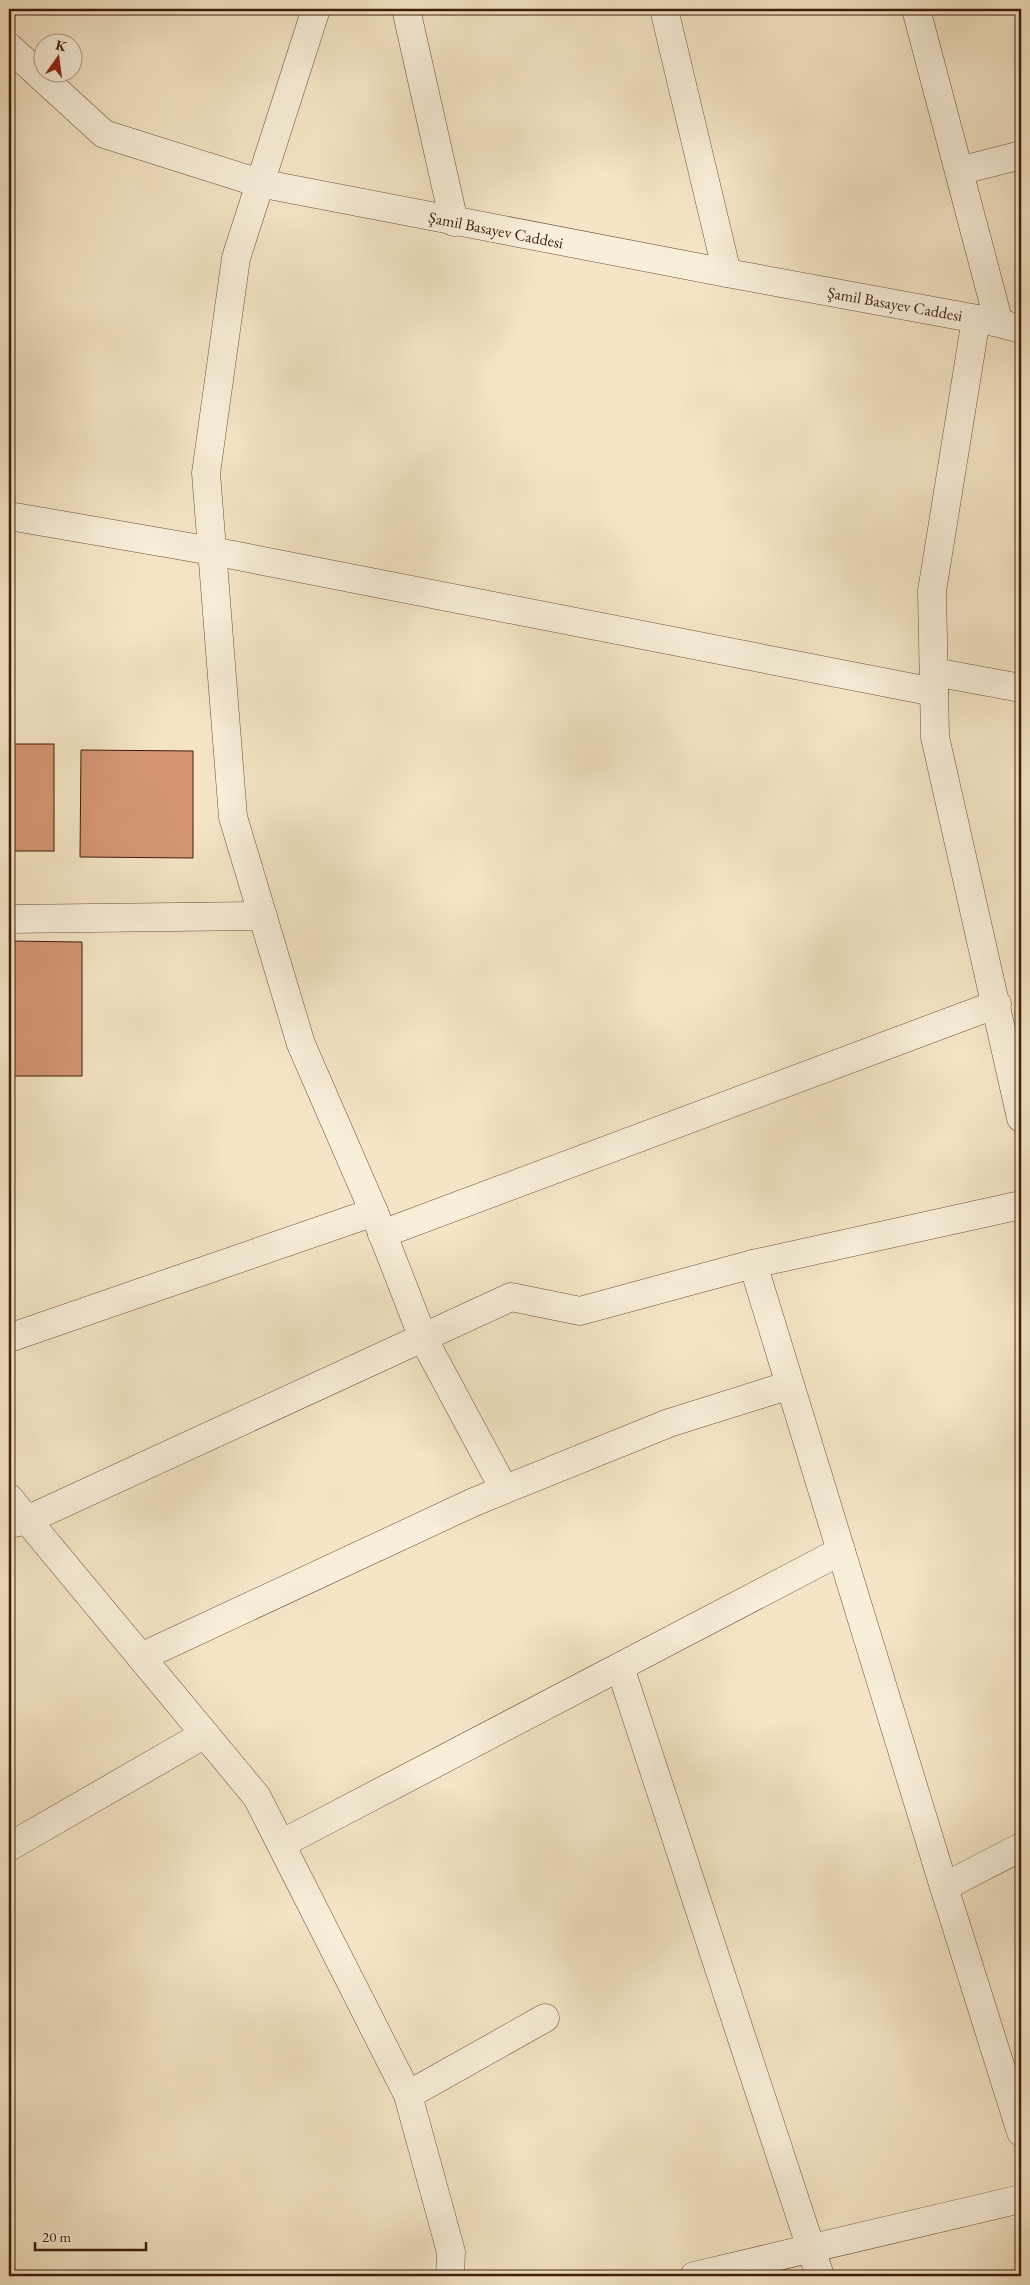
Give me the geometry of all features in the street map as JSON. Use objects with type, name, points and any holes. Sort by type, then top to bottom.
[{"type":"street","points":[[316,9],[236,258],[206,473],[233,818],[301,1044],[378,1223],[423,1338],[504,1489]]},
{"type":"street","points":[[406,9],[454,222]]},
{"type":"street","points":[[664,9],[727,273]]},
{"type":"street","points":[[916,9],[999,324],[932,590],[935,737],[997,1004],[1021,1118]]},
{"type":"street","name":"Şamil Basayev Caddesi","points":[[9,47],[104,134],[259,183],[454,222],[999,324]]},
{"type":"street","points":[[959,171],[1021,155]]},
{"type":"street","points":[[9,516],[934,682],[1021,688]]},
{"type":"street","points":[[9,919],[263,916]]},
{"type":"street","points":[[9,1338],[378,1223],[997,1004]]},
{"type":"street","points":[[18,1522],[511,1297],[580,1311],[753,1264],[1021,1205]]},
{"type":"street","points":[[753,1264],[1021,2132]]},
{"type":"street","points":[[141,1657],[504,1489],[669,1423],[790,1385]]},
{"type":"street","points":[[9,1498],[18,1522],[141,1657],[257,1797],[408,2095],[451,2252],[450,2276]]},
{"type":"street","points":[[281,1844],[841,1551]]},
{"type":"street","points":[[620,1667],[820,2276]]},
{"type":"street","points":[[9,1847],[205,1734]]},
{"type":"street","points":[[944,1887],[1021,1847]]},
{"type":"street","points":[[408,2095],[544,2018]]},
{"type":"street","points":[[694,2276],[1021,2199]]},
{"type":"building","points":[[9,744],[54,744],[54,851],[9,851]]},
{"type":"building","points":[[81,750],[193,751],[193,858],[80,857]]},
{"type":"building","points":[[9,941],[82,942],[82,1076],[9,1076]]}]
